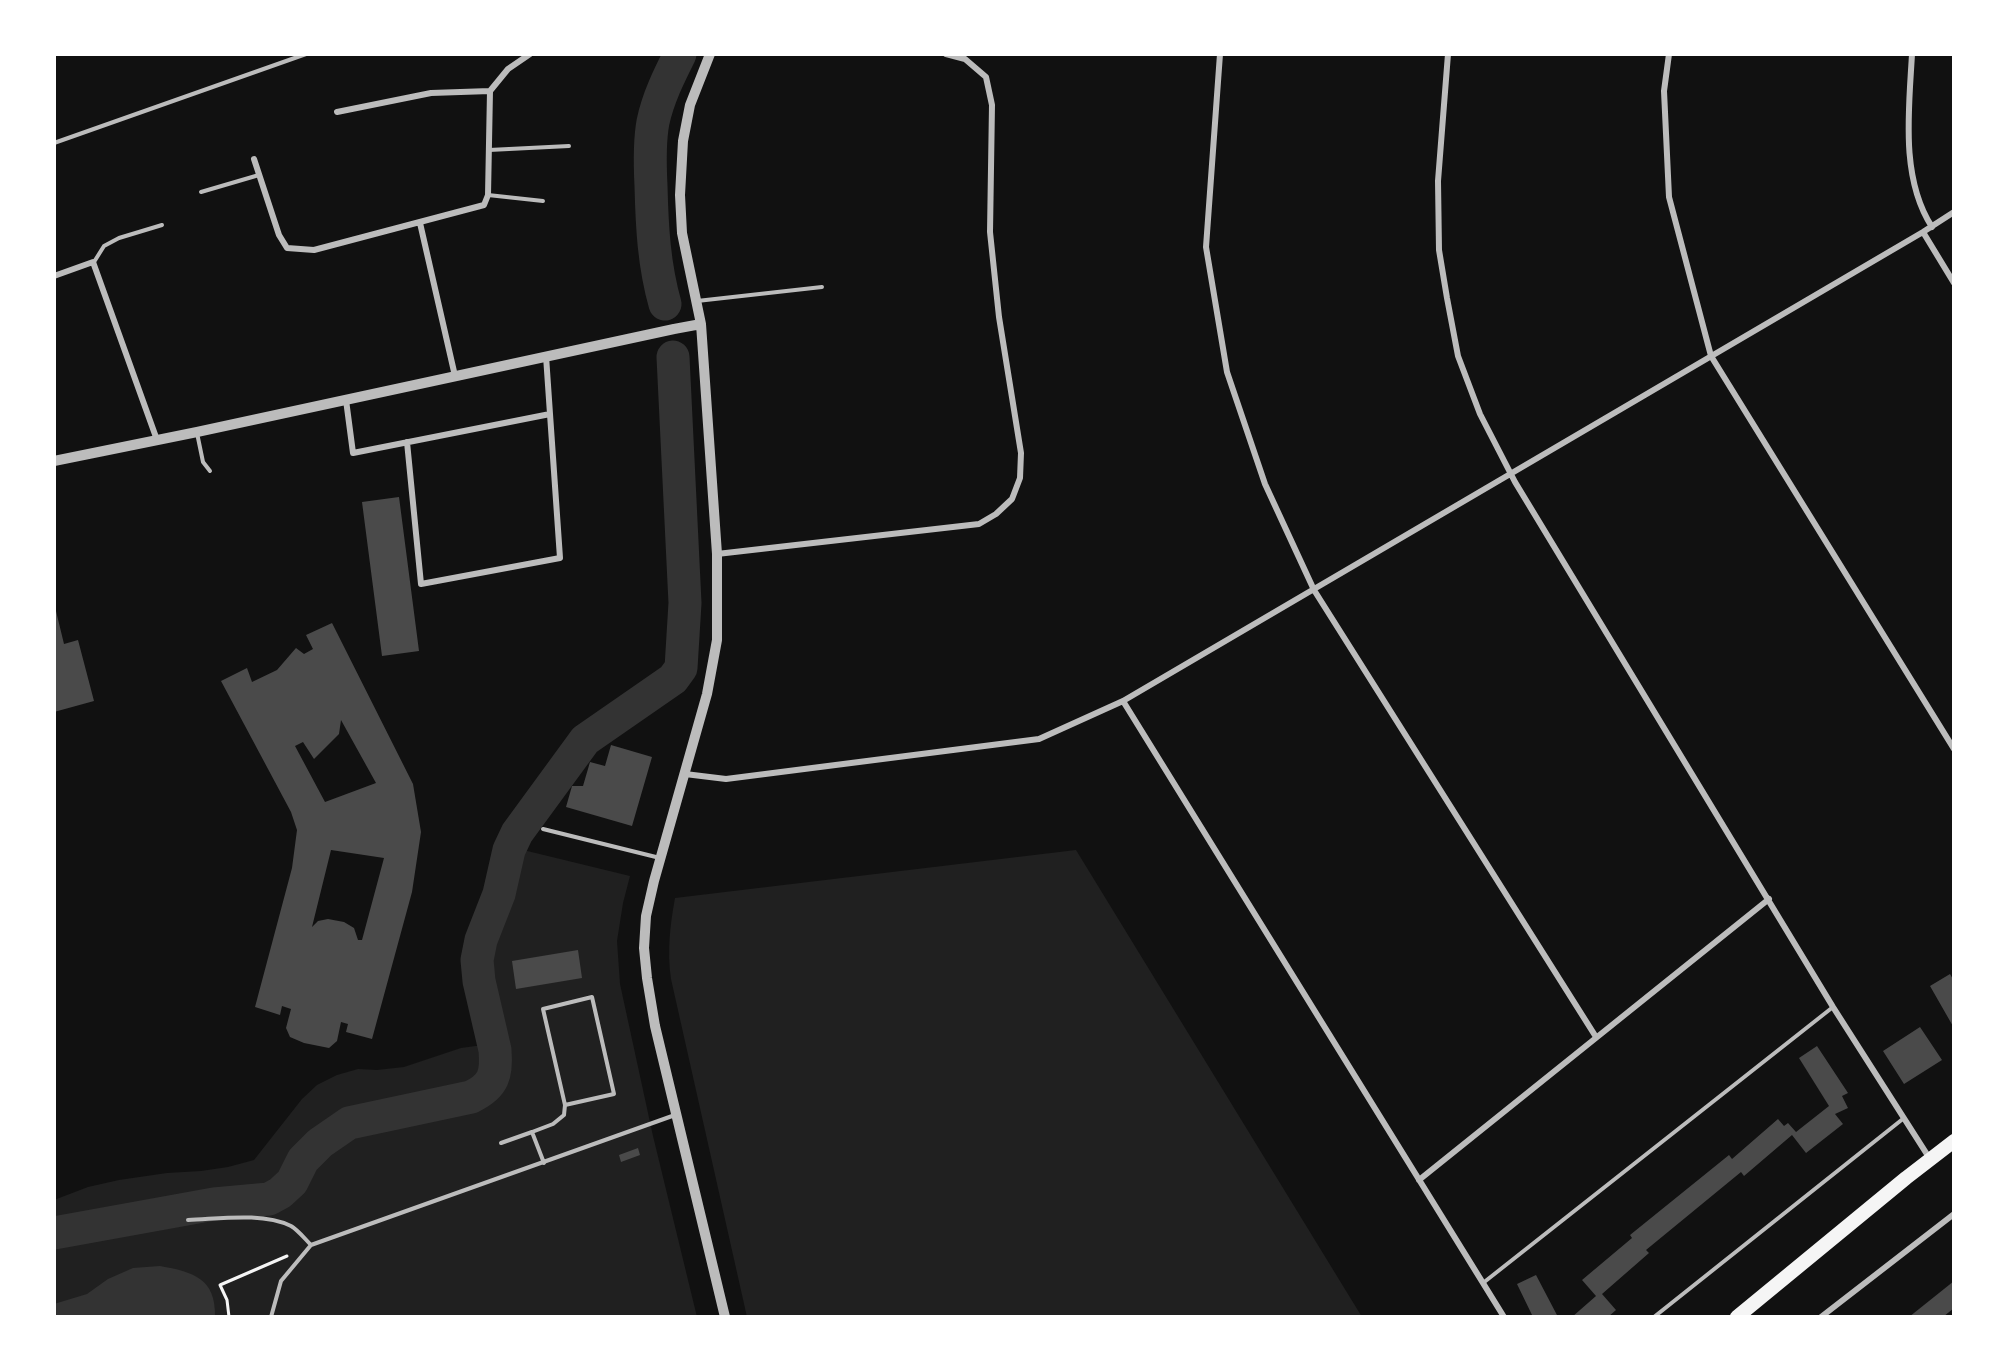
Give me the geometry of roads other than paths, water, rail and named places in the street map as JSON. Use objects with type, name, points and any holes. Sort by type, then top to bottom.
[{"type":"main road","points":[[1737,1317],[1954,1141]]},
{"type":"street","points":[[254,159],[279,236],[287,248],[314,250],[484,205],[488,195],[490,91],[508,69],[530,54]]},
{"type":"street","points":[[710,54],[690,105],[683,141],[680,195],[682,233],[701,324],[717,554],[717,640],[707,694],[660,858],[646,916],[645,958],[655,1026],[725,1317]]},
{"type":"street","points":[[717,554],[979,524],[996,514],[1012,499],[1020,478],[1021,453],[999,317],[990,232],[992,105],[986,77],[965,59],[946,54]]},
{"type":"street","points":[[1220,54],[1206,247],[1227,372],[1265,484],[1314,590],[1596,1037]]},
{"type":"street","points":[[1448,54],[1438,181],[1439,250],[1458,356],[1480,414],[1510,475],[1833,1007],[1930,1159]]},
{"type":"street","points":[[1669,54],[1664,91],[1670,197],[1711,356],[1954,749]]},
{"type":"street","points":[[1912,54],[1910,149],[1914,180],[1924,215],[1932,227]]},
{"type":"street","points":[[337,112],[431,93],[490,91]]},
{"type":"street","points":[[685,774],[726,779],[1039,739],[1123,701],[1954,212]]},
{"type":"street","points":[[420,223],[455,376]]},
{"type":"street","points":[[1923,232],[1954,283]]},
{"type":"street","points":[[54,276],[93,262],[157,441]]},
{"type":"street","points":[[54,461],[701,324]]},
{"type":"street","points":[[407,442],[422,584],[560,558],[546,356]]},
{"type":"street","points":[[346,400],[353,453],[550,414]]},
{"type":"street","points":[[1123,701],[1504,1317]]},
{"type":"street","points":[[1419,1180],[1769,899]]},
{"type":"street","points":[[1821,1317],[1954,1214]]},
{"type":"lane","points":[[54,143],[306,54]]},
{"type":"lane","points":[[489,150],[569,146]]},
{"type":"lane","points":[[201,192],[259,175]]},
{"type":"lane","points":[[488,195],[543,201]]},
{"type":"lane","points":[[93,262],[104,246],[119,238],[162,225]]},
{"type":"lane","points":[[696,301],[822,287]]},
{"type":"lane","points":[[197,432],[203,462],[210,471]]},
{"type":"lane","points":[[543,829],[660,858]]},
{"type":"lane","points":[[501,1143],[553,1125],[564,1115],[565,1106],[543,1009],[591,997],[614,1094],[565,1106]]},
{"type":"lane","points":[[1484,1282],[1833,1007]]},
{"type":"lane","points":[[271,1317],[281,1281],[311,1245],[676,1115]]},
{"type":"lane","points":[[1653,1317],[1905,1118]]},
{"type":"lane","points":[[532,1132],[544,1163]]},
{"type":"lane","points":[[188,1220],[255,1217],[273,1220],[292,1227],[311,1245]]},
{"type":"waterway","points":[[665,304],[654,246],[650,146],[658,104],[680,54]]},
{"type":"waterway","points":[[54,1233],[214,1204],[269,1199],[292,1182],[303,1160],[320,1143],[349,1123],[471,1097],[489,1084],[494,1073],[495,1050],[479,981],[477,960],[481,940],[499,894],[509,850],[517,833],[585,740],[673,679],[681,668],[685,603],[673,357]]}]
